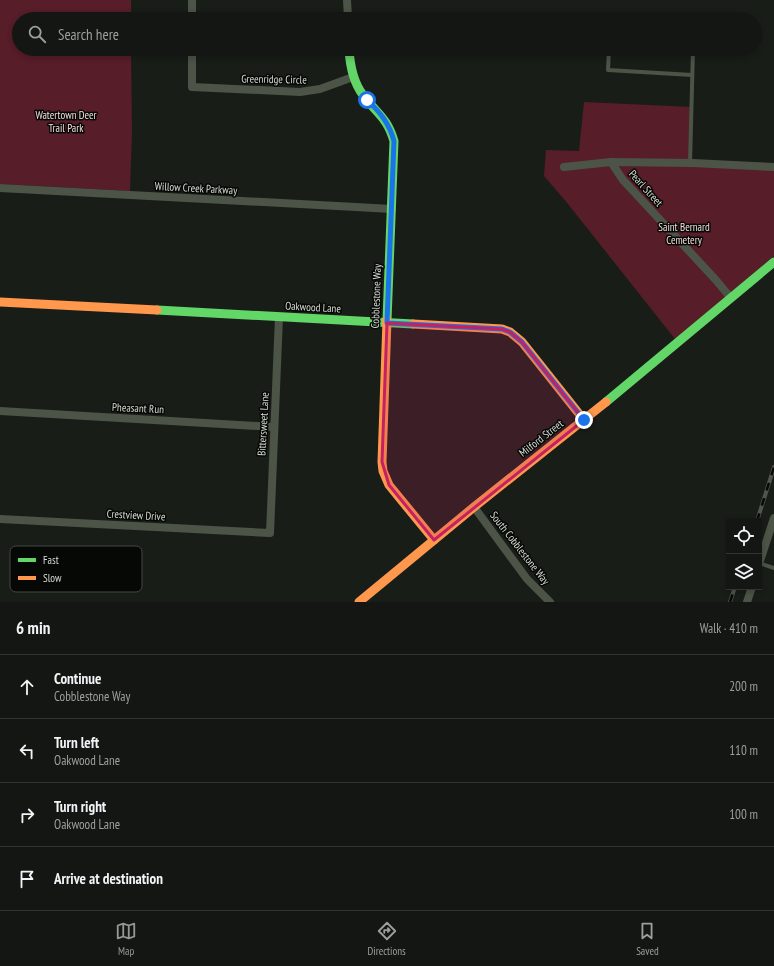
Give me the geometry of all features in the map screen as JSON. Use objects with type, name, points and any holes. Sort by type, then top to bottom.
[{"type":"street","points":[[192,0],[192,12]]},
{"type":"street","points":[[347,0],[348,12]]},
{"type":"street","name":"Greenridge Circle","points":[[192,56],[192,87],[300,92],[320,89],[353,77]]},
{"type":"street","name":"Cobblestone Way","points":[[349,56],[353,77],[359,89],[367,100],[381,113],[391,131],[394,150],[382,462],[383,471],[389,485],[434,540]]},
{"type":"street","name":"Pearl Street","points":[[611,162],[622,180],[731,298]]},
{"type":"street","name":"Pearl Street","points":[[564,167],[611,162],[690,163],[774,167]]},
{"type":"street","name":"Willow Creek Parkway","points":[[0,188],[392,209]]},
{"type":"street","name":"Milford Street","points":[[359,602],[474,507],[584,420],[774,262]]},
{"type":"street","name":"Oakwood Lane","points":[[0,302],[502,329],[510,332],[522,342],[584,420]]},
{"type":"street","name":"Bittersweet Lane","points":[[270,533],[279,317]]},
{"type":"street","name":"Pheasant Run","points":[[0,411],[274,427]]},
{"type":"street","name":"South Cobblestone Way","points":[[474,507],[527,578],[550,602]]},
{"type":"street","points":[[762,555],[774,518]]},
{"type":"street","name":"Crestview Drive","points":[[0,519],[270,533]]},
{"type":"street","points":[[747,602],[751,590]]},
{"type":"lane","points":[[609,56],[608,70],[692,75]]},
{"type":"lane","points":[[690,163],[693,56]]},
{"type":"lane","points":[[762,565],[774,568]]},
{"type":"highlighted area","points":[[387,323],[502,329],[510,332],[522,342],[584,420],[434,540],[389,485],[382,462]]},
{"type":"green space","name":"Watertown Deer Trail Park","points":[[0,0],[131,0],[131,12],[12,12],[12,56],[131,56],[132,131],[130,191],[0,184]]},
{"type":"green space","name":"Saint Bernard Cemetery","points":[[584,102],[692,107],[689,160],[774,163],[774,256],[675,339],[544,176],[546,150],[579,151]]},
{"type":"railway","points":[[758,518],[774,467]]},
{"type":"railway","points":[[730,602],[734,590]]},
{"type":"traffic: fast","points":[[350,56],[351,68],[357,85],[363,95],[385,121],[394,141],[387,320]]},
{"type":"traffic: fast","points":[[606,402],[774,262]]},
{"type":"traffic: fast","points":[[157,310],[413,324]]},
{"type":"traffic: slow","points":[[0,302],[157,310]]},
{"type":"traffic: slow","points":[[387,320],[382,462],[383,471],[389,485],[434,540]]},
{"type":"traffic: slow","points":[[413,324],[502,329],[510,332],[522,342],[584,420]]},
{"type":"traffic: slow","points":[[359,602],[474,507],[606,402]]},
{"type":"route","points":[[367,100],[381,113],[387,122],[394,141],[387,323],[502,329],[510,332],[522,342],[584,420]]}]
